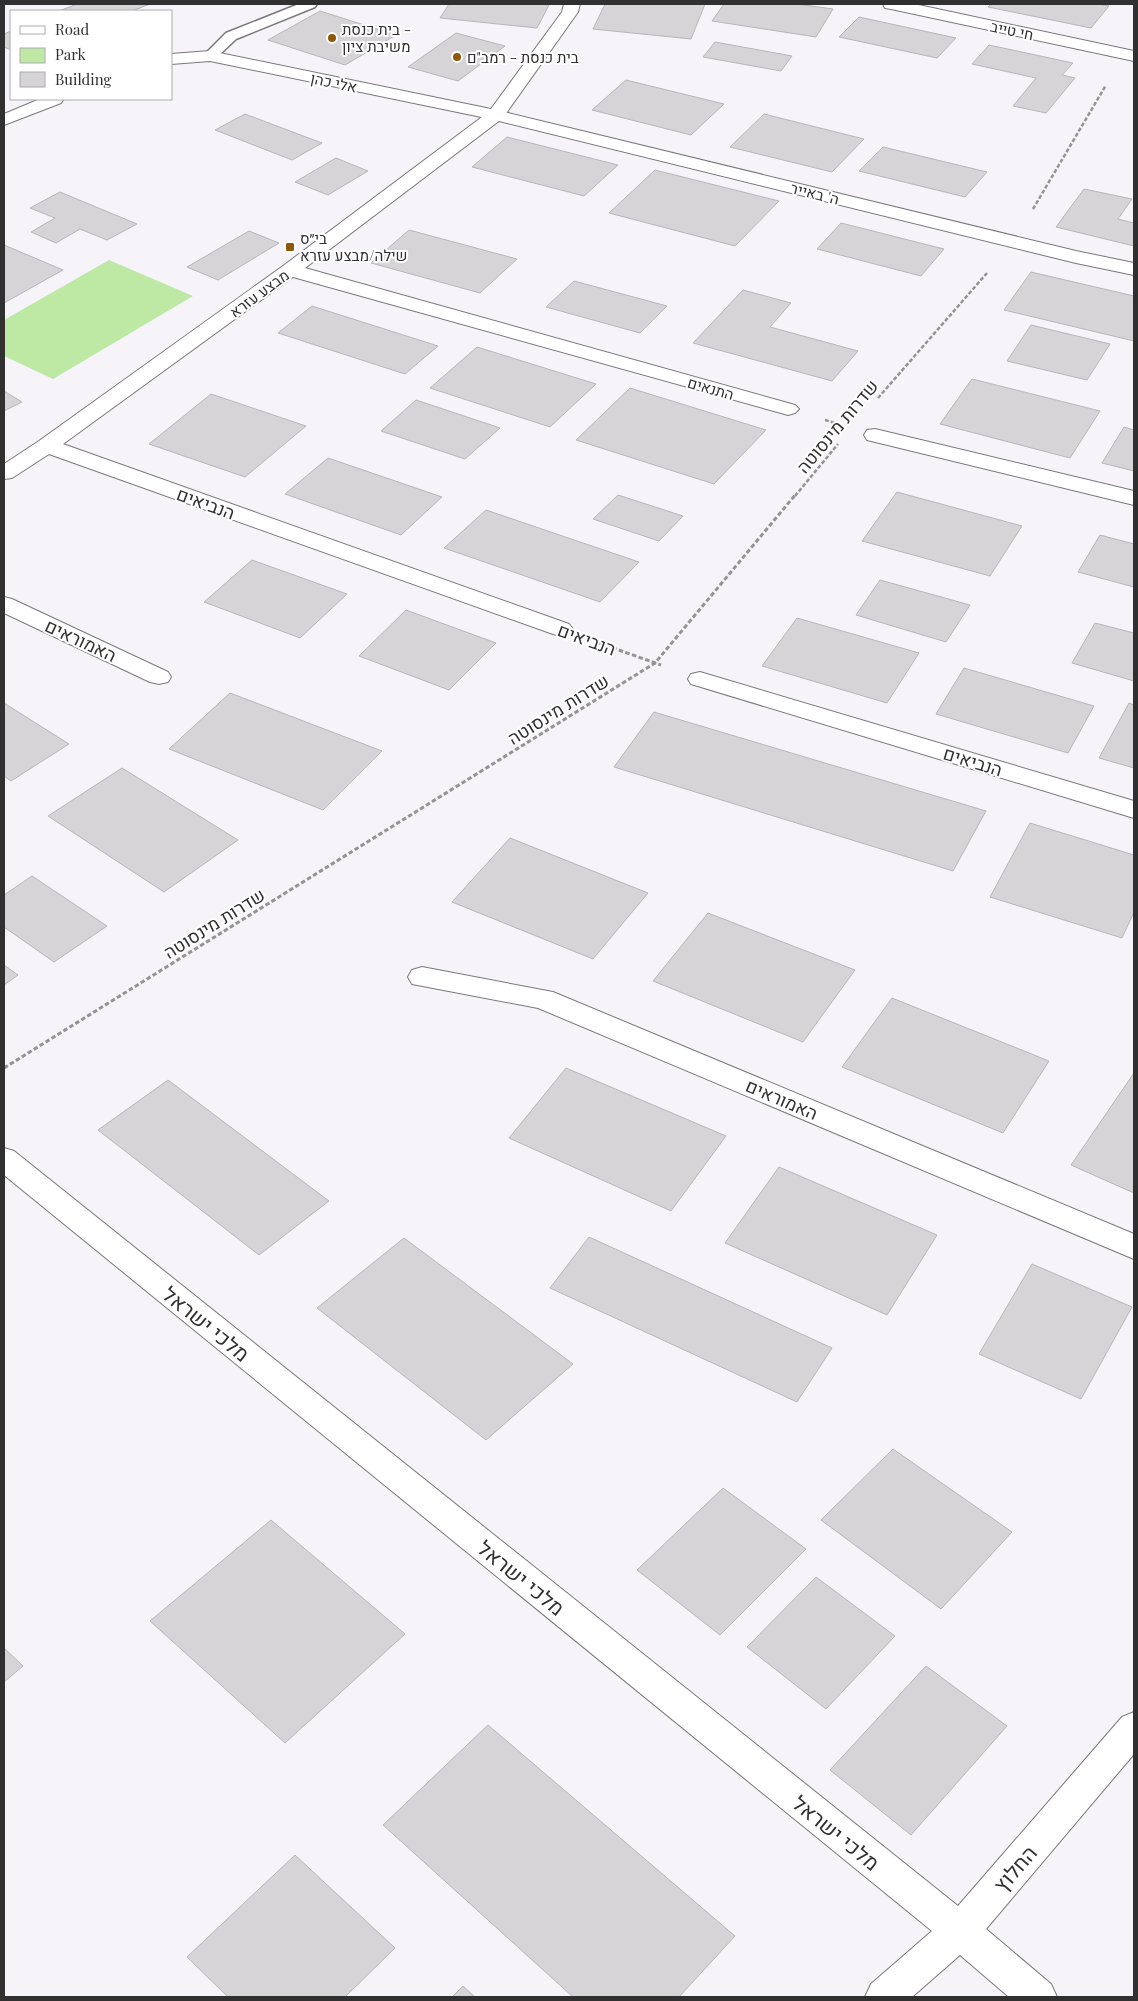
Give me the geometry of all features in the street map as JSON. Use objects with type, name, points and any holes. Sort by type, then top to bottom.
[{"type":"street","name":"מבצע עזרא","points":[[4,472],[47,446],[290,270],[496,115],[570,12],[572,4]]},
{"type":"street","name":"חי טייב","points":[[891,4],[1129,55]]},
{"type":"street","name":"אלי כהן","points":[[172,59],[210,56],[496,115]]},
{"type":"street","points":[[4,120],[53,100]]},
{"type":"street","name":"ה' באייר","points":[[496,115],[1014,242],[1134,269]]},
{"type":"street","name":"התנאים","points":[[290,270],[788,409]]},
{"type":"street","points":[[875,435],[1134,498]]},
{"type":"street","name":"הנביאים","points":[[47,446],[561,629]]},
{"type":"street","name":"האמוראים","points":[[4,604],[158,677]]},
{"type":"street","name":"הנביאים","points":[[700,679],[1134,810]]},
{"type":"street","name":"האמוראים","points":[[422,977],[543,999],[1134,1247]]},
{"type":"street","name":"מלכי ישראל","points":[[4,1159],[960,1931],[1038,1997]]},
{"type":"street","name":"החלוץ","points":[[884,1997],[960,1931],[1134,1728]]},
{"type":"lane","points":[[210,56],[231,36],[310,4]]},
{"type":"path","name":"שדרות מינסוטה","points":[[4,1068],[655,663],[851,428],[1014,242],[1129,55]]},
{"type":"path","points":[[788,409],[875,435]]},
{"type":"path","name":"הנביאים","points":[[561,629],[700,679]]},
{"type":"green space","points":[[109,260],[193,296],[53,379],[4,356],[4,320]]},
{"type":"building","points":[[77,4],[150,4],[135,10],[62,10]]},
{"type":"building","points":[[449,4],[549,5],[537,28],[440,18]]},
{"type":"building","points":[[605,4],[705,4],[691,39],[593,29]]},
{"type":"building","points":[[724,4],[797,4],[833,9],[816,37],[712,21]]},
{"type":"building","points":[[991,4],[1097,4],[1109,6],[1091,28],[988,7]]},
{"type":"building","name":"בית כנסת - משיבת ציון","points":[[320,11],[396,35],[345,65],[268,40]]},
{"type":"building","points":[[859,17],[956,38],[937,58],[839,37]]},
{"type":"building","points":[[10,31],[10,50],[4,47],[4,34]]},
{"type":"building","name":"בית כנסת - רמב\"ם","points":[[456,33],[505,46],[458,81],[408,67]]},
{"type":"building","points":[[715,42],[792,56],[781,71],[703,57]]},
{"type":"building","points":[[989,45],[1073,63],[1062,75],[1075,78],[1046,113],[1013,106],[1036,78],[972,64]]},
{"type":"building","points":[[626,80],[724,104],[691,135],[592,110]]},
{"type":"building","points":[[245,114],[322,143],[292,160],[215,130]]},
{"type":"building","points":[[764,114],[864,139],[832,172],[730,147]]},
{"type":"building","points":[[507,137],[618,165],[584,196],[472,167]]},
{"type":"building","points":[[883,147],[987,172],[965,197],[859,171]]},
{"type":"building","points":[[336,158],[368,171],[328,195],[295,182]]},
{"type":"building","points":[[655,170],[779,201],[735,246],[609,213]]},
{"type":"building","points":[[1084,189],[1132,199],[1118,219],[1134,223],[1134,246],[1056,227]]},
{"type":"building","points":[[60,192],[137,224],[107,240],[80,229],[56,243],[31,232],[55,218],[30,208]]},
{"type":"building","points":[[841,223],[944,249],[921,276],[817,249]]},
{"type":"building","points":[[409,230],[517,259],[480,293],[371,263]]},
{"type":"building","points":[[249,231],[279,243],[218,280],[187,267]]},
{"type":"building","points":[[4,245],[63,270],[4,303]]},
{"type":"building","points":[[1031,272],[1134,296],[1134,341],[1004,310]]},
{"type":"building","points":[[574,281],[667,306],[640,333],[546,307]]},
{"type":"building","points":[[743,290],[791,303],[770,327],[858,351],[832,381],[693,343]]},
{"type":"building","points":[[312,306],[438,346],[405,374],[278,333]]},
{"type":"building","points":[[1031,325],[1110,344],[1087,380],[1007,361]]},
{"type":"building","points":[[477,347],[596,384],[550,427],[430,388]]},
{"type":"building","points":[[972,379],[1100,411],[1070,458],[940,424]]},
{"type":"building","points":[[630,388],[766,430],[714,484],[576,440]]},
{"type":"building","points":[[4,391],[22,402],[4,411]]},
{"type":"building","points":[[211,394],[306,426],[245,477],[149,444]]},
{"type":"building","points":[[416,400],[500,428],[465,459],[381,431]]},
{"type":"building","points":[[1124,427],[1134,430],[1134,471],[1102,463]]},
{"type":"building","points":[[328,458],[442,497],[401,535],[285,494]]},
{"type":"building","points":[[897,492],[1022,526],[990,576],[862,541]]},
{"type":"building","points":[[618,495],[683,516],[659,541],[593,519]]},
{"type":"building","points":[[486,510],[639,562],[600,602],[444,548]]},
{"type":"building","points":[[1100,535],[1134,544],[1134,587],[1078,572]]},
{"type":"building","points":[[252,560],[347,594],[300,638],[204,602]]},
{"type":"building","points":[[880,580],[970,605],[946,642],[856,615]]},
{"type":"building","points":[[406,610],[496,643],[449,690],[359,656]]},
{"type":"building","points":[[797,618],[919,653],[887,703],[762,666]]},
{"type":"building","points":[[1095,623],[1134,633],[1134,681],[1072,663]]},
{"type":"building","points":[[964,668],[1094,706],[1068,753],[936,714]]},
{"type":"building","points":[[230,693],[382,751],[323,810],[169,749]]},
{"type":"building","points":[[4,703],[69,744],[11,781],[4,776]]},
{"type":"building","points":[[1129,703],[1134,705],[1134,768],[1099,758]]},
{"type":"building","points":[[654,712],[986,811],[953,871],[614,767]]},
{"type":"building","points":[[122,768],[238,840],[164,892],[48,816]]},
{"type":"building","points":[[1030,823],[1134,855],[1134,912],[1122,938],[990,897]]},
{"type":"building","points":[[510,838],[648,893],[593,959],[452,902]]},
{"type":"building","points":[[32,876],[107,926],[54,962],[4,927],[4,895]]},
{"type":"building","points":[[708,913],[855,970],[803,1042],[653,981]]},
{"type":"building","points":[[4,965],[18,975],[4,985]]},
{"type":"building","points":[[892,998],[1049,1061],[1003,1133],[842,1067]]},
{"type":"building","points":[[566,1068],[726,1136],[671,1211],[509,1138]]},
{"type":"building","points":[[1134,1073],[1134,1193],[1071,1165]]},
{"type":"building","points":[[168,1080],[329,1201],[259,1255],[98,1130]]},
{"type":"building","points":[[779,1167],[937,1235],[887,1315],[725,1243]]},
{"type":"building","points":[[589,1237],[832,1348],[797,1402],[550,1288]]},
{"type":"building","points":[[404,1238],[573,1364],[486,1440],[317,1308]]},
{"type":"building","points":[[1032,1264],[1132,1307],[1081,1399],[979,1354]]},
{"type":"building","points":[[893,1449],[1012,1532],[941,1609],[821,1520]]},
{"type":"building","points":[[723,1488],[806,1549],[720,1635],[637,1570]]},
{"type":"building","points":[[271,1520],[405,1634],[285,1743],[150,1621]]},
{"type":"building","points":[[816,1577],[895,1636],[826,1709],[747,1647]]},
{"type":"building","points":[[4,1648],[23,1666],[4,1682]]},
{"type":"building","points":[[926,1666],[1007,1726],[911,1835],[830,1770]]},
{"type":"building","points":[[488,1725],[735,1936],[679,1997],[573,1997],[383,1825]]},
{"type":"building","points":[[295,1855],[395,1948],[345,1997],[228,1997],[187,1957]]},
{"type":"building","points":[[463,1986],[475,1997],[452,1997]]},
{"type":"place","name":"בית כנסת - משיבת ציון","points":[[332,38]]},
{"type":"place","name":"בית כנסת - רמב\"ם","points":[[457,57]]},
{"type":"place","name":"בי״ס שילה/מבצע עזרא","points":[[290,247]]}]
